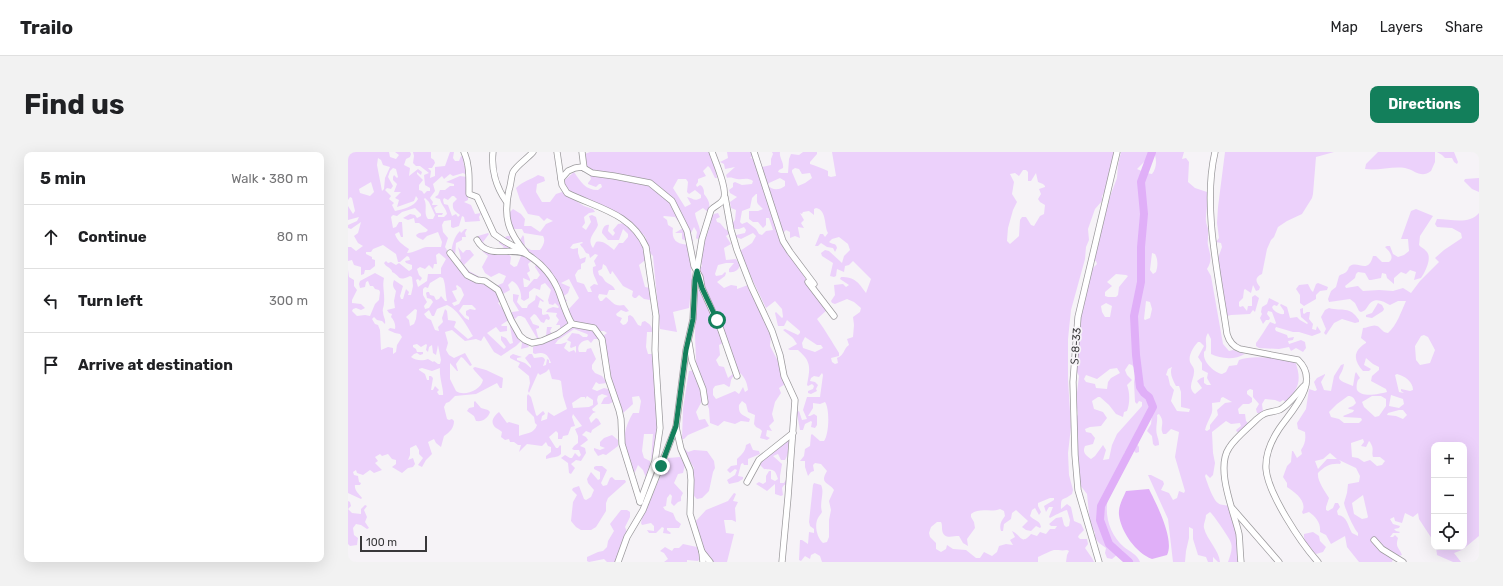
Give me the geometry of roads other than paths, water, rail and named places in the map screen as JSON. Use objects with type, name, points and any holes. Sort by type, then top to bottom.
[{"type":"street","points":[[464,152],[469,173],[469,194],[477,197],[494,234],[535,259],[551,277],[572,324]]},
{"type":"street","points":[[493,152],[492,160],[496,179],[501,193],[506,201]]},
{"type":"street","points":[[526,253],[515,241],[510,230],[506,211],[506,201],[514,172],[533,152]]},
{"type":"street","points":[[557,152],[562,185],[568,192],[621,217],[643,238],[646,247],[656,310],[655,350],[660,428],[655,461],[640,502]]},
{"type":"street","points":[[712,152],[720,173],[731,230],[737,250],[751,286],[772,331],[780,355],[784,376],[795,400],[782,562]]},
{"type":"street","points":[[754,152],[783,240],[816,294],[834,316]]},
{"type":"street","name":"Տ-8-33","points":[[1099,562],[1078,490],[1075,455],[1073,382],[1078,317],[1117,152]]},
{"type":"street","points":[[1215,152],[1212,163],[1210,187],[1212,218],[1217,270],[1229,340],[1235,347],[1240,349],[1298,360],[1305,370],[1304,385],[1297,406],[1279,429],[1270,445],[1266,458],[1267,475],[1283,512],[1318,562]]},
{"type":"street","points":[[583,153],[584,168]]},
{"type":"street","points":[[561,179],[568,171],[575,168],[584,168],[592,173],[650,182],[676,207],[687,231],[694,266],[721,330],[737,376]]},
{"type":"street","points":[[618,562],[627,538],[643,510],[676,426],[686,350],[693,319],[695,280],[702,239],[708,217],[713,207],[723,201],[725,197]]},
{"type":"street","points":[[477,240],[479,244],[488,250],[496,252],[526,253]]},
{"type":"street","points":[[450,253],[468,275],[477,280],[485,281],[498,290],[511,320],[520,336],[525,340],[532,343],[542,341],[558,334],[572,324],[594,328],[602,339],[608,378],[621,419],[622,444],[643,510]]},
{"type":"street","points":[[802,269],[814,284]]},
{"type":"street","points":[[689,339],[692,361],[703,389],[705,402]]},
{"type":"street","points":[[1241,562],[1239,535],[1228,490],[1224,465],[1225,456],[1229,448],[1259,418],[1271,410],[1280,410],[1304,385]]},
{"type":"street","points":[[676,426],[682,453],[690,470],[690,514],[702,552],[703,562]]},
{"type":"street","points":[[747,482],[759,460],[793,432]]},
{"type":"street","points":[[1232,508],[1279,562]]},
{"type":"street","points":[[1374,540],[1382,549],[1403,562]]},
{"type":"street","points":[[702,552],[710,562]]},
{"type":"waterway","points":[[1129,562],[1109,544],[1100,520],[1101,506],[1153,407],[1149,397],[1140,387],[1136,355],[1134,316],[1141,282],[1141,247],[1144,214],[1141,182],[1152,152]]}]
